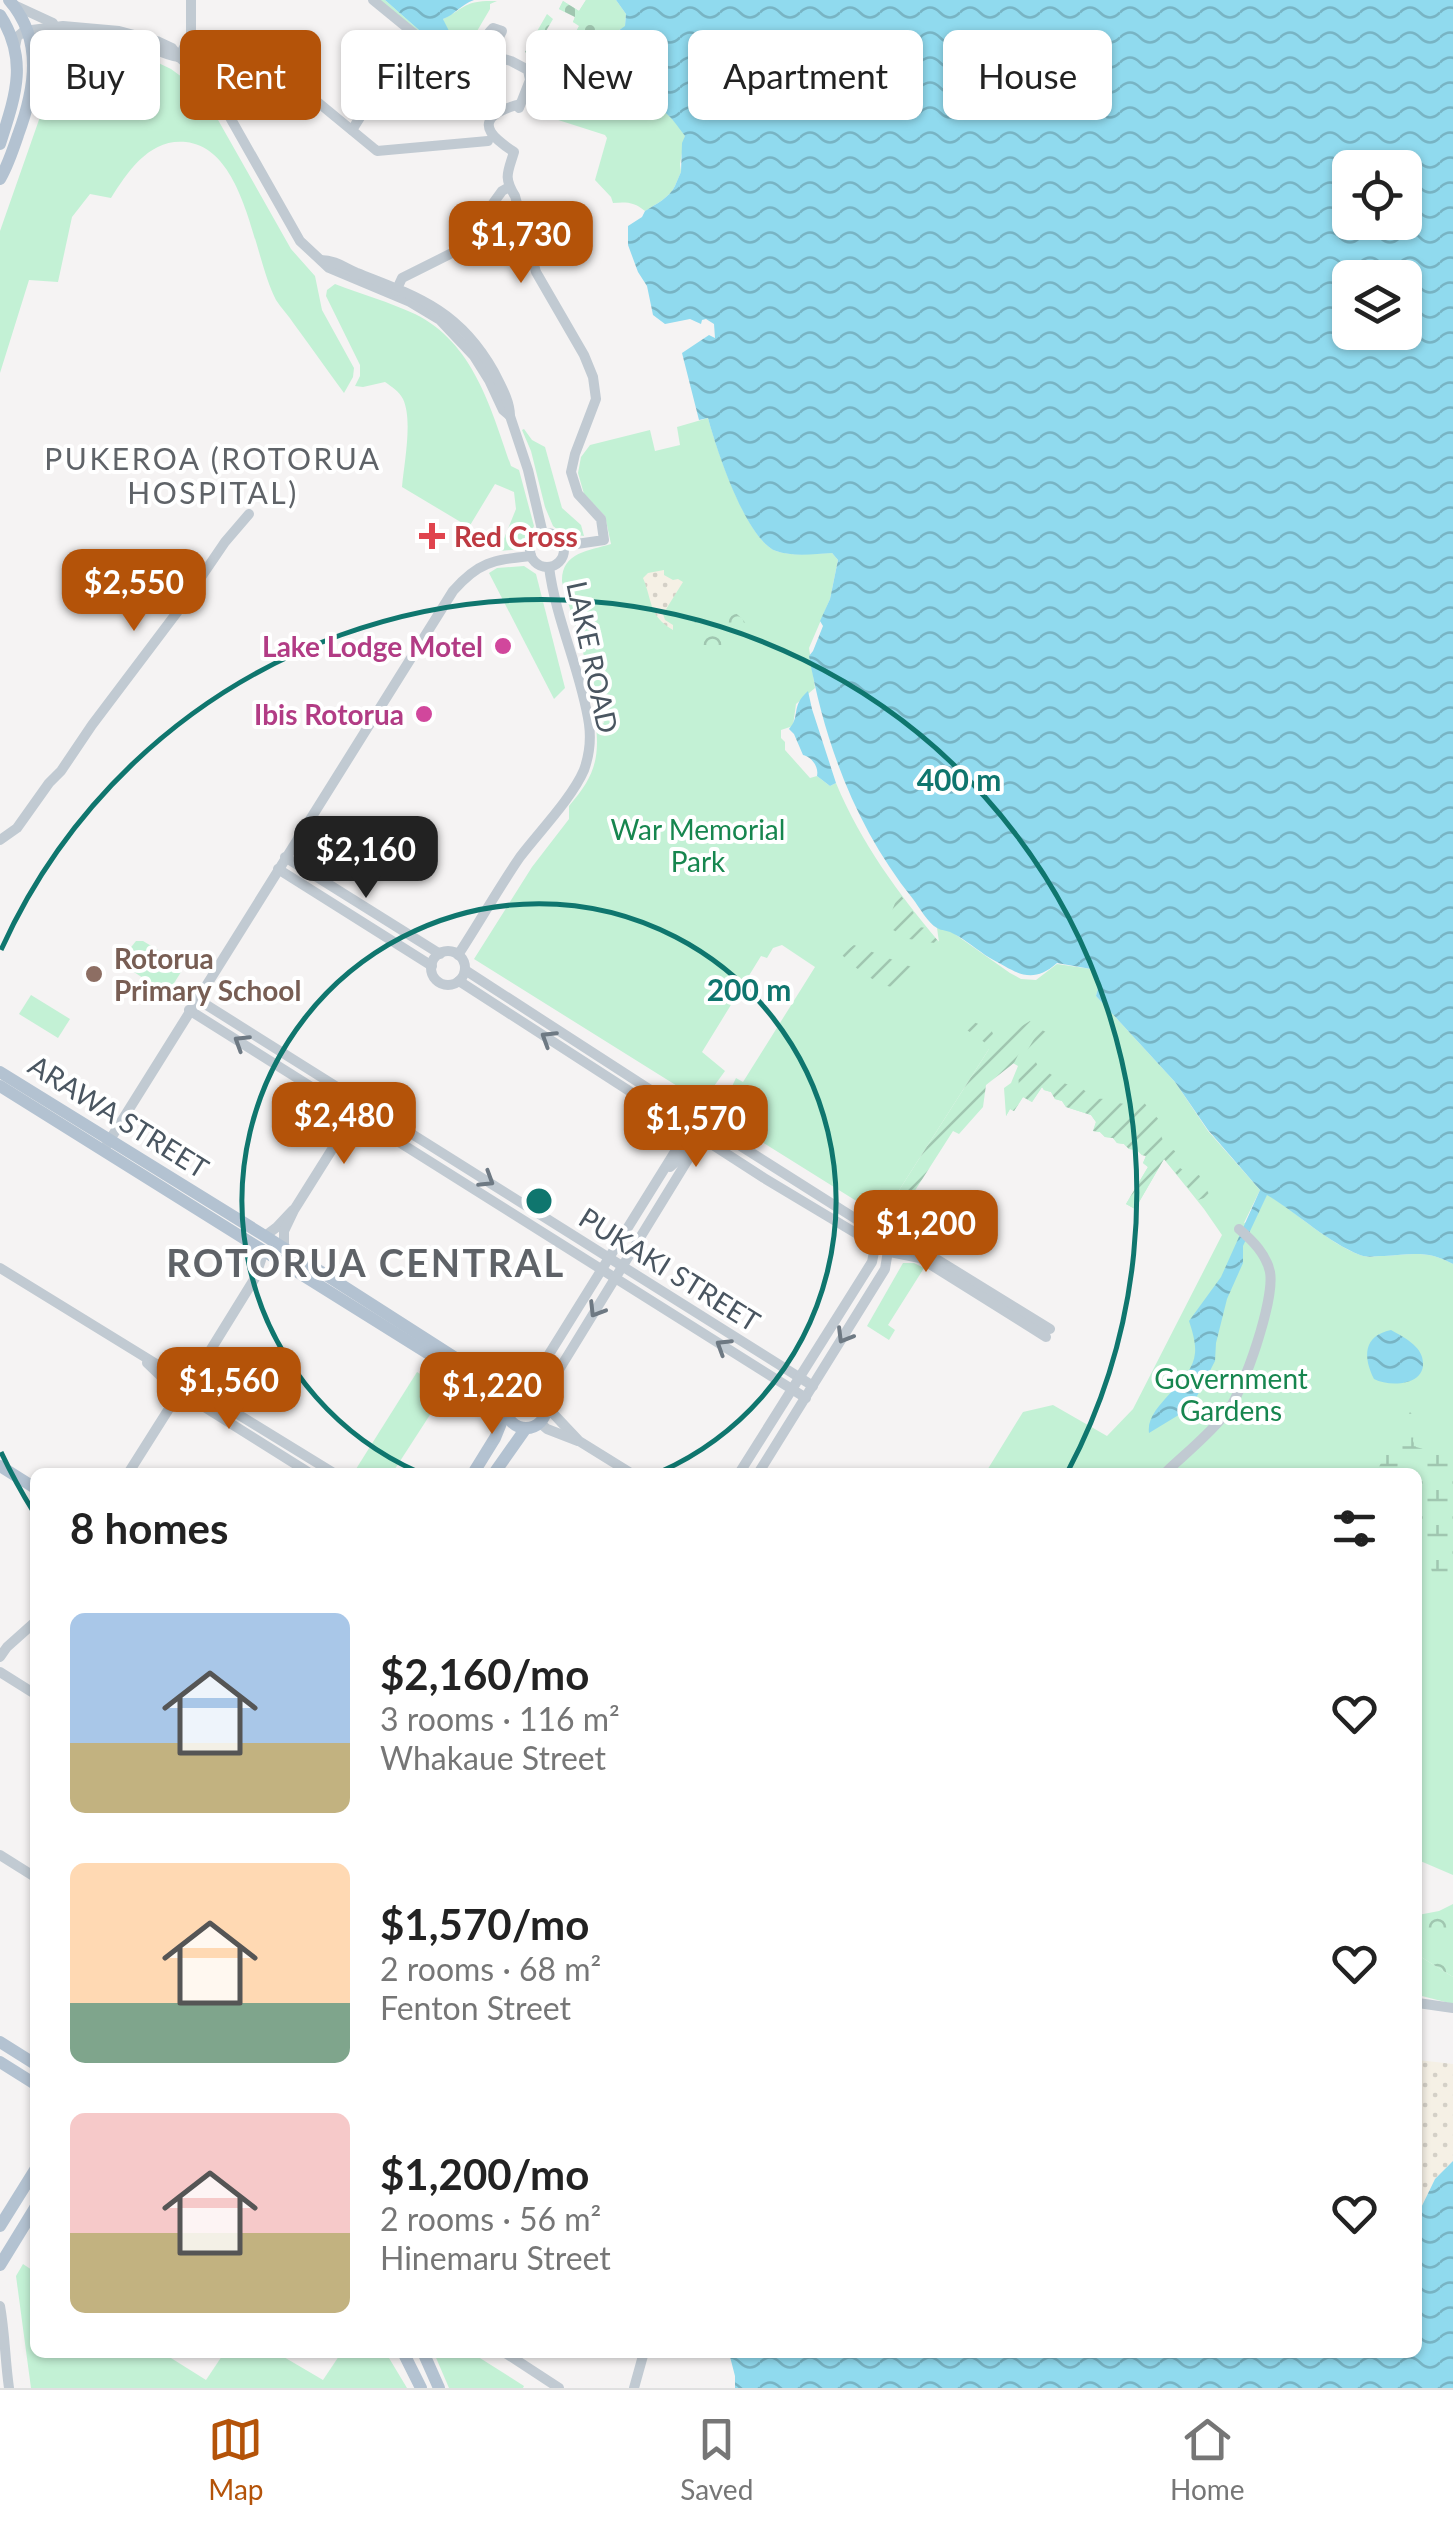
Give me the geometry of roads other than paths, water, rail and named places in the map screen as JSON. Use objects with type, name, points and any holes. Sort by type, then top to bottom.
[{"type":"main road","points":[[13,1],[30,60]]},
{"type":"main road","points":[[3,20],[23,37]]},
{"type":"main road","points":[[0,144],[16,90],[23,37]]},
{"type":"main road","points":[[0,179],[30,94]]},
{"type":"main road","name":"ARAWA STREET","points":[[0,1072],[107,1145],[486,1378],[523,1389]]},
{"type":"main road","name":"ARAWA STREET","points":[[0,1086],[107,1145]]},
{"type":"main road","name":"ARAWA STREET","points":[[283,1254],[488,1391],[506,1410]]},
{"type":"main road","points":[[476,1468],[495,1438],[508,1400],[523,1389],[534,1390],[545,1403],[544,1418],[499,1468]]},
{"type":"main road","points":[[506,1410],[515,1425],[533,1426]]},
{"type":"main road","points":[[0,1466],[30,1485]]},
{"type":"main road","points":[[0,2042],[30,2061]]},
{"type":"main road","points":[[0,2062],[30,2081]]},
{"type":"main road","points":[[0,2226],[30,2178]]},
{"type":"main road","points":[[0,2264],[30,2216]]},
{"type":"main road","points":[[407,2358],[422,2388]]},
{"type":"main road","points":[[426,2358],[439,2388]]},
{"type":"street","points":[[178,57],[191,34],[190,0]]},
{"type":"street","points":[[373,0],[409,30]]},
{"type":"street","points":[[13,1],[67,30],[111,30]]},
{"type":"street","points":[[23,37],[30,36]]},
{"type":"street","points":[[160,44],[172,48],[214,90],[300,241],[321,260],[332,260],[423,300],[490,364],[510,407],[543,534]]},
{"type":"street","points":[[160,52],[178,57]]},
{"type":"street","points":[[526,88],[511,107],[491,120],[490,134],[514,152],[506,177],[536,272],[592,372],[596,399],[574,454],[571,476],[578,494],[601,519],[604,540],[563,546]]},
{"type":"street","points":[[321,105],[377,151],[488,141]]},
{"type":"street","points":[[352,130],[358,120]]},
{"type":"street","points":[[396,291],[402,278],[460,249],[508,187]]},
{"type":"street","points":[[0,840],[17,828],[61,772],[249,514]]},
{"type":"street","points":[[543,534],[554,535],[563,546],[562,558],[554,566],[538,565],[531,556],[532,542],[543,534]]},
{"type":"street","points":[[107,1145],[453,590],[489,563],[509,556],[531,556]]},
{"type":"street","name":"LAKE ROAD","points":[[458,955],[520,858],[574,786],[588,757],[589,725],[557,611],[549,567]]},
{"type":"street","points":[[286,857],[440,954],[458,955],[465,970],[839,1225],[874,1244],[888,1251],[920,1258],[1048,1333],[920,1248],[898,1239],[874,1244]]},
{"type":"street","points":[[278,870],[432,966]]},
{"type":"street","points":[[440,954],[432,966],[438,982],[449,985],[459,981],[465,970]]},
{"type":"street","points":[[459,981],[698,1128]]},
{"type":"street","name":"PUKAKI STREET","points":[[196,998],[602,1270],[806,1398]]},
{"type":"street","name":"PUKAKI STREET","points":[[190,1010],[610,1258],[813,1386]]},
{"type":"street","points":[[255,1278],[283,1254],[284,1232],[294,1210],[358,1108]]},
{"type":"street","points":[[523,1389],[660,1176],[698,1128]]},
{"type":"street","points":[[579,1441],[545,1403],[557,1373],[623,1267],[698,1128]]},
{"type":"street","points":[[132,1468],[255,1278],[261,1260],[261,1240],[294,1210]]},
{"type":"street","points":[[1170,1468],[1226,1414],[1247,1373],[1268,1302],[1270,1270],[1252,1240],[1239,1229]]},
{"type":"street","points":[[743,1468],[874,1257],[874,1244]]},
{"type":"street","points":[[762,1468],[886,1269],[888,1251]]},
{"type":"street","points":[[0,1268],[143,1358],[160,1378],[185,1388],[325,1468]]},
{"type":"street","points":[[185,1388],[302,1468]]},
{"type":"street","points":[[533,1426],[579,1441],[623,1468]]},
{"type":"street","points":[[0,1658],[30,1626]]},
{"type":"street","points":[[0,1672],[30,1691]]},
{"type":"street","points":[[0,1855],[30,1874]]},
{"type":"street","points":[[1422,2004],[1453,2008]]},
{"type":"street","points":[[0,2306],[6,2344],[2,2354],[9,2388]]},
{"type":"street","points":[[513,2358],[559,2388]]},
{"type":"street","points":[[634,2388],[642,2358]]},
{"type":"water","points":[[385,0],[474,0],[443,19],[448,30],[419,30]]},
{"type":"water","points":[[616,0],[1453,0],[1453,1264],[1420,1254],[1360,1255],[1267,1195],[1243,1246],[1243,1263],[1227,1299],[1215,1361],[1195,1400],[1149,1433],[1154,1413],[1192,1364],[1195,1345],[1189,1321],[1221,1277],[1260,1190],[1208,1130],[1175,1082],[1096,996],[1100,980],[1091,969],[1057,963],[1039,974],[1024,974],[990,958],[957,935],[937,928],[893,872],[859,814],[834,753],[809,656],[823,626],[820,621],[830,599],[838,560],[832,553],[796,555],[776,551],[754,530],[734,492],[708,418],[699,420],[682,353],[709,335],[715,338],[714,324],[706,319],[701,324],[690,319],[665,324],[653,315],[647,286],[628,245],[628,226],[675,186],[681,172],[685,136],[668,115],[668,30],[619,30],[625,26],[626,14]]},
{"type":"water","points":[[808,691],[836,783],[830,786],[817,776],[814,763],[803,755],[789,729],[799,702]]},
{"type":"water","points":[[1391,1330],[1414,1345],[1422,1357],[1423,1366],[1415,1379],[1381,1382],[1370,1371],[1370,1342]]},
{"type":"water","points":[[1453,2161],[1453,2388],[735,2388],[730,2358],[1422,2358],[1422,2206],[1435,2179]]},
{"type":"place","name":"Red Cross","points":[[432,536]]},
{"type":"place","name":"Lake Lodge Motel","points":[[503,646]]},
{"type":"place","name":"Ibis Rotorua","points":[[424,714]]},
{"type":"place","name":"Rotorua Primary School","points":[[94,974]]},
{"type":"district","name":"PUKEROA (ROTORUA HOSPITAL)","points":[[213,475]]},
{"type":"district","name":"ROTORUA CENTRAL","points":[[366,1262]]},
{"type":"park label","name":"War Memorial Park","points":[[698,845]]},
{"type":"park label","name":"Government Gardens","points":[[1231,1394]]}]
